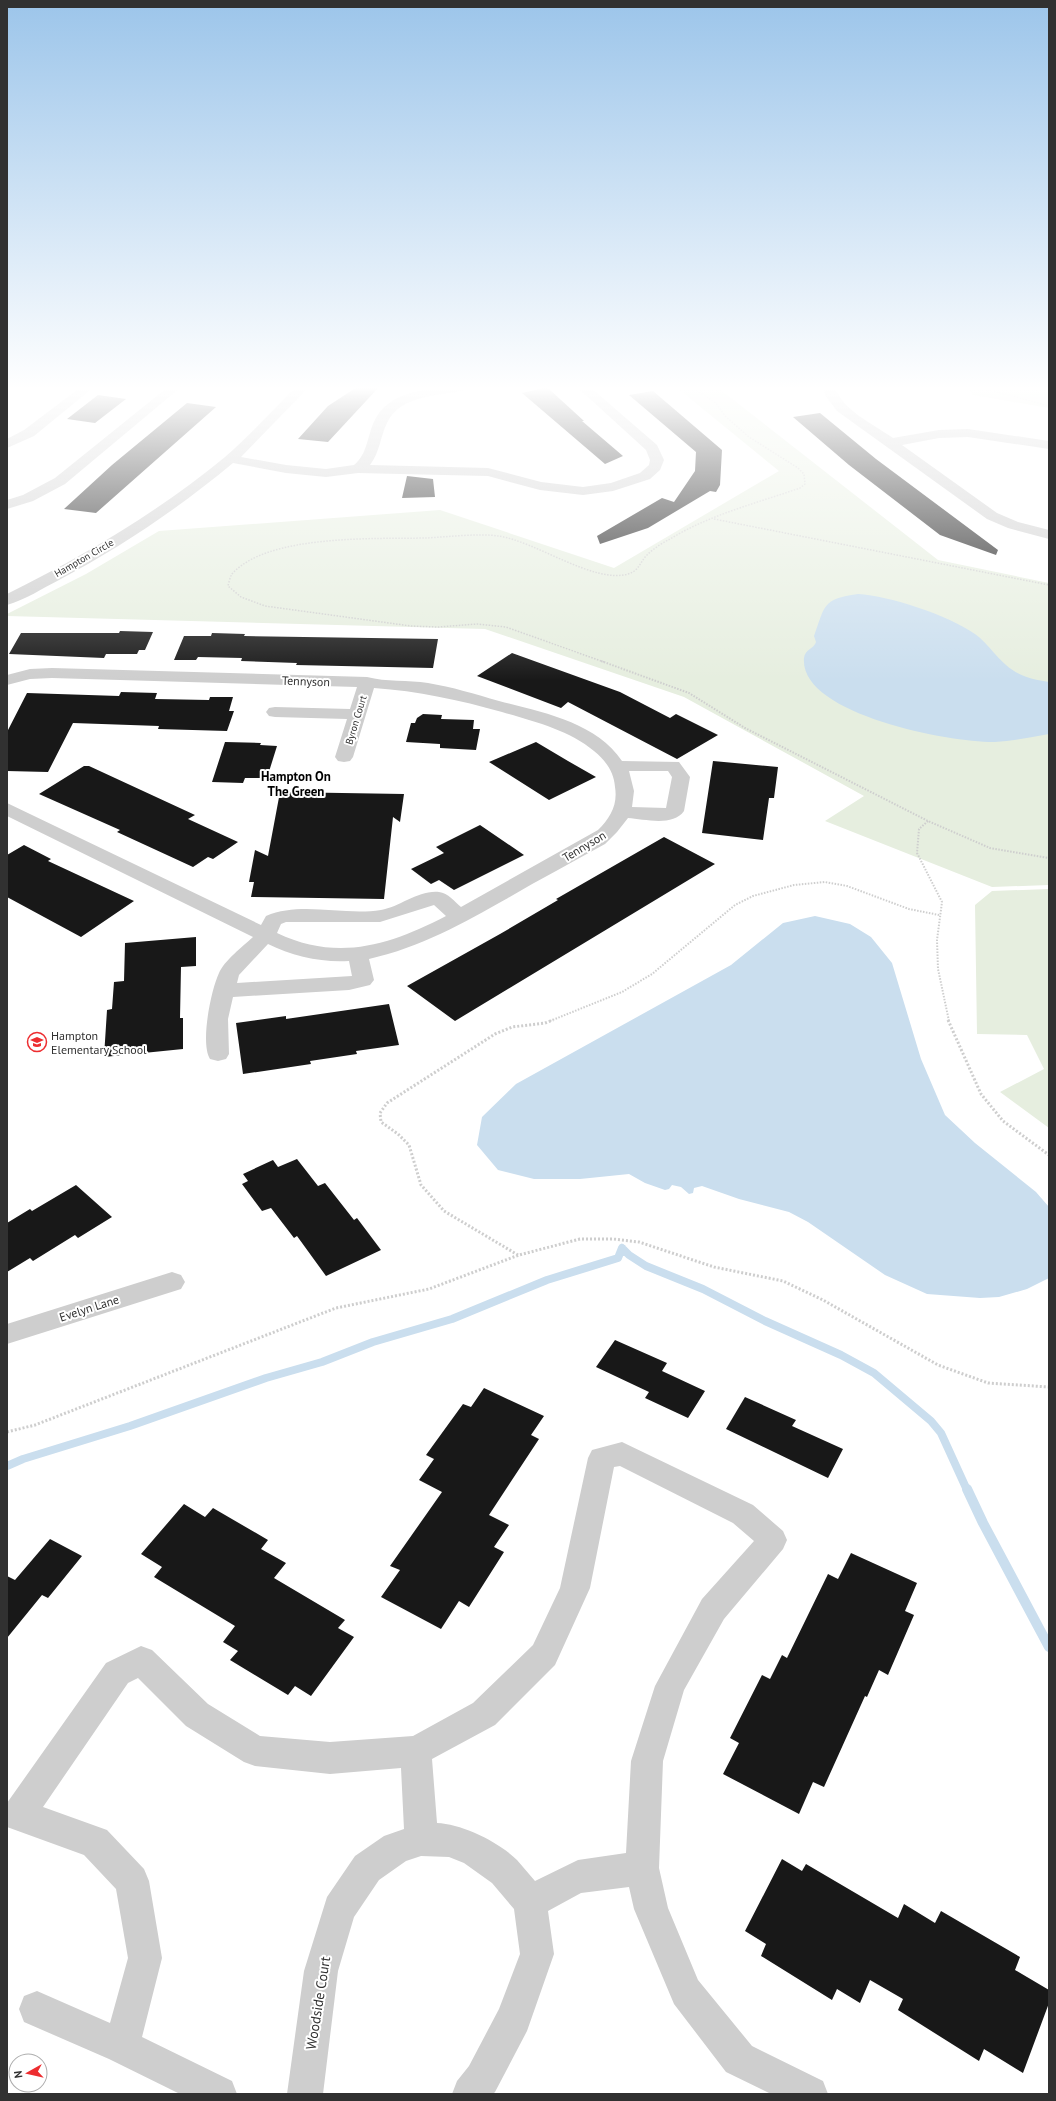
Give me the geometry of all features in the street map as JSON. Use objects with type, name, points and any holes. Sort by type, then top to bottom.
[{"type":"street","points":[[7,506],[28,498],[52,485]]},
{"type":"street","name":"Hampton Circle","points":[[7,600],[124,536],[198,485]]},
{"type":"street","points":[[536,485],[583,491],[619,485]]},
{"type":"street","points":[[948,485],[992,516],[1013,525],[1049,535]]},
{"type":"street","name":"Tennyson","points":[[7,680],[30,674],[52,673],[367,682],[399,684],[443,691],[534,715],[595,743],[607,753],[617,766],[623,778],[626,790],[621,812],[613,827],[598,840],[418,939],[384,950],[339,955],[303,950],[266,935],[7,808]]},
{"type":"street","name":"Byron Court","points":[[344,757],[367,682]]},
{"type":"street","points":[[275,712],[357,714]]},
{"type":"street","points":[[617,766],[673,766],[681,777],[676,810],[668,815],[621,812]]},
{"type":"street","points":[[218,1054],[217,1019],[229,973],[266,935],[273,920],[283,916],[380,916],[391,914],[428,898],[438,898],[460,916]]},
{"type":"street","points":[[225,991],[349,983],[364,980],[358,954]]},
{"type":"street","name":"Evelyn Lane","points":[[7,1334],[172,1282]]},
{"type":"street","points":[[122,2046],[145,1958],[132,1882],[95,1842],[18,1814],[117,1673],[141,1660],[197,1715],[255,1751],[330,1758],[416,1751],[484,1714],[544,1655],[575,1588],[602,1458],[622,1454],[743,1514],[773,1540],[713,1610],[670,1686],[647,1761],[642,1868],[651,1910],[686,1992],[739,2059],[810,2094]]},
{"type":"street","points":[[416,1751],[421,1840]]},
{"type":"street","name":"Woodside Court","points":[[305,2094],[321,1970],[339,1909],[367,1868],[396,1848],[421,1840],[449,1840],[476,1851],[504,1871],[530,1902]]},
{"type":"street","points":[[470,2094],[482,2079],[514,2018],[537,1954],[530,1902],[578,1877],[642,1868]]},
{"type":"street","points":[[36,2009],[122,2046],[219,2094]]},
{"type":"path","points":[[804,485],[800,488],[713,519],[669,538],[646,556],[639,568],[628,574],[610,576],[596,573],[538,548],[498,536],[354,539],[286,547],[255,557],[231,575],[228,586],[241,597],[265,606],[411,626],[438,627],[477,624],[506,627],[689,693],[745,728],[815,762],[928,821],[990,848],[1049,858]]},
{"type":"path","points":[[713,519],[1049,585]]},
{"type":"path","points":[[928,821],[919,829],[917,853],[942,902],[939,915],[937,940],[938,969],[949,1023],[966,1064],[981,1094],[1003,1121],[1049,1155]]},
{"type":"path","points":[[519,1255],[444,1211],[439,1206],[421,1185],[409,1145],[381,1122],[380,1113],[387,1103],[495,1034],[512,1027],[544,1023],[622,992],[652,974],[735,905],[753,896],[794,885],[825,882],[847,886],[909,909],[939,915]]},
{"type":"path","points":[[7,1432],[35,1425],[336,1308],[429,1289],[519,1255],[580,1239],[613,1239],[638,1242],[714,1267],[783,1281],[823,1300],[938,1365],[988,1383],[1049,1387]]},
{"type":"green space","points":[[755,485],[842,485],[938,560],[1049,583],[1049,885],[992,887],[825,821],[864,796],[684,697],[485,629],[7,616],[7,614],[86,574],[159,531],[440,510],[614,568]]},
{"type":"green space","points":[[1049,889],[1049,1128],[1000,1092],[1044,1069],[1027,1035],[977,1034],[975,905],[992,891]]},
{"type":"water","points":[[858,594],[886,598],[950,620],[975,634],[1014,671],[1027,677],[1049,682],[1049,734],[995,742],[947,737],[915,731],[882,722],[851,710],[826,695],[809,678],[804,658],[816,642],[814,636],[826,606],[837,599]]},
{"type":"water","points":[[815,916],[850,924],[871,937],[892,963],[921,1059],[945,1115],[975,1143],[1036,1192],[1049,1207],[1049,1278],[1027,1289],[999,1297],[980,1298],[927,1294],[885,1275],[808,1222],[789,1212],[739,1199],[702,1186],[694,1188],[693,1193],[689,1194],[681,1187],[672,1185],[669,1189],[665,1190],[645,1183],[629,1174],[580,1179],[534,1179],[498,1170],[477,1145],[482,1117],[516,1084],[731,965],[783,923]]},
{"type":"building","points":[[90,485],[128,485],[96,513],[64,509]]},
{"type":"building","points":[[405,485],[434,485],[435,497],[402,498]]},
{"type":"building","points":[[685,485],[720,485],[716,492],[710,491],[648,528],[600,544],[597,536],[662,498],[674,502]]},
{"type":"building","points":[[875,485],[911,485],[998,550],[996,555],[940,535]]},
{"type":"building","points":[[120,631],[153,632],[145,650],[139,650],[137,654],[106,654],[104,658],[9,654],[21,633],[119,633]]},
{"type":"building","points":[[212,633],[245,634],[244,636],[438,639],[433,668],[296,665],[297,663],[241,661],[242,658],[198,657],[196,660],[174,660],[184,636],[211,636]]},
{"type":"building","points":[[512,653],[620,692],[670,718],[676,714],[718,735],[677,759],[568,702],[561,708],[477,676]]},
{"type":"building","points":[[121,692],[157,693],[155,699],[209,700],[210,697],[233,697],[229,711],[234,711],[227,731],[158,729],[159,726],[73,723],[48,772],[7,771],[7,732],[27,693],[119,696]]},
{"type":"building","points":[[423,714],[442,715],[441,719],[474,720],[473,729],[480,729],[476,750],[440,748],[440,744],[406,742],[411,723],[415,723],[417,718]]},
{"type":"building","points":[[225,742],[261,743],[260,745],[277,746],[267,778],[245,778],[243,783],[212,782]]},
{"type":"building","points":[[536,742],[596,777],[549,800],[489,762]]},
{"type":"building","points":[[713,761],[778,767],[774,798],[769,798],[763,840],[702,833]]},
{"type":"building","points":[[84,766],[89,766],[195,815],[188,819],[238,842],[213,859],[208,857],[193,867],[117,832],[120,830],[39,794]]},
{"type":"building","points":[[280,792],[404,794],[400,822],[393,817],[384,899],[251,897],[254,882],[249,882],[255,850],[268,856]]},
{"type":"building","points":[[480,825],[524,855],[454,890],[439,880],[431,884],[411,869],[444,853],[436,847]]},
{"type":"building","points":[[664,837],[715,864],[455,1021],[407,986],[500,934],[558,900],[556,899]]},
{"type":"building","points":[[24,845],[51,859],[48,861],[134,901],[81,937],[7,897],[7,855]]},
{"type":"building","points":[[196,937],[196,966],[181,967],[180,1018],[183,1018],[183,1049],[104,1057],[107,1010],[112,1009],[114,982],[124,981],[125,943]]},
{"type":"building","points":[[389,1004],[399,1045],[356,1051],[357,1054],[310,1061],[311,1064],[243,1074],[236,1023],[286,1016],[286,1019]]},
{"type":"building","points":[[297,1159],[318,1186],[325,1183],[354,1220],[357,1218],[381,1250],[326,1276],[297,1236],[294,1238],[271,1208],[262,1211],[242,1184],[248,1181],[243,1174],[273,1160],[278,1167]]},
{"type":"building","points":[[76,1185],[112,1217],[78,1238],[75,1235],[33,1261],[30,1258],[7,1272],[7,1223],[30,1209],[32,1211]]},
{"type":"building","points":[[615,1340],[667,1363],[662,1371],[705,1391],[688,1418],[645,1398],[649,1392],[596,1367]]},
{"type":"building","points":[[484,1388],[544,1416],[531,1435],[539,1439],[489,1515],[509,1525],[494,1547],[504,1552],[469,1607],[459,1601],[441,1629],[381,1597],[400,1570],[390,1566],[442,1492],[419,1480],[434,1459],[426,1455],[463,1404],[471,1407]]},
{"type":"building","points":[[745,1397],[796,1420],[792,1426],[843,1449],[828,1478],[726,1429]]},
{"type":"building","points":[[184,1504],[205,1517],[213,1508],[268,1540],[261,1549],[286,1563],[274,1578],[345,1620],[338,1628],[354,1637],[311,1696],[295,1686],[288,1695],[230,1660],[238,1651],[223,1642],[235,1626],[154,1577],[162,1567],[141,1554]]},
{"type":"building","points":[[50,1539],[82,1556],[48,1598],[42,1595],[7,1638],[7,1576],[15,1580]]},
{"type":"building","points":[[851,1553],[917,1583],[905,1611],[914,1615],[888,1675],[879,1670],[867,1697],[865,1696],[824,1787],[813,1782],[799,1814],[723,1774],[739,1743],[730,1738],[762,1675],[770,1679],[782,1655],[787,1658],[828,1574],[838,1579]]},
{"type":"building","points":[[782,1859],[802,1871],[806,1864],[898,1918],[904,1904],[935,1923],[941,1911],[1020,1957],[1015,1970],[1049,1990],[1049,2003],[1023,2073],[984,2049],[979,2061],[898,2010],[903,1999],[870,1980],[860,2003],[837,1989],[832,2000],[761,1956],[766,1944],[745,1931]]},
{"type":"waterway","points":[[7,1466],[23,1459],[130,1426],[266,1378],[322,1362],[373,1342],[452,1319],[547,1280],[618,1258],[622,1248],[629,1255],[646,1266],[703,1289],[765,1321],[841,1355],[874,1373],[931,1421],[941,1433],[967,1490]]},
{"type":"waterway","points":[[967,1489],[983,1523],[1049,1647]]},
{"type":"place","name":"Hampton Elementary School","points":[[37,1042]]},
{"type":"district","name":"Hampton On The Green","points":[[296,784]]}]
